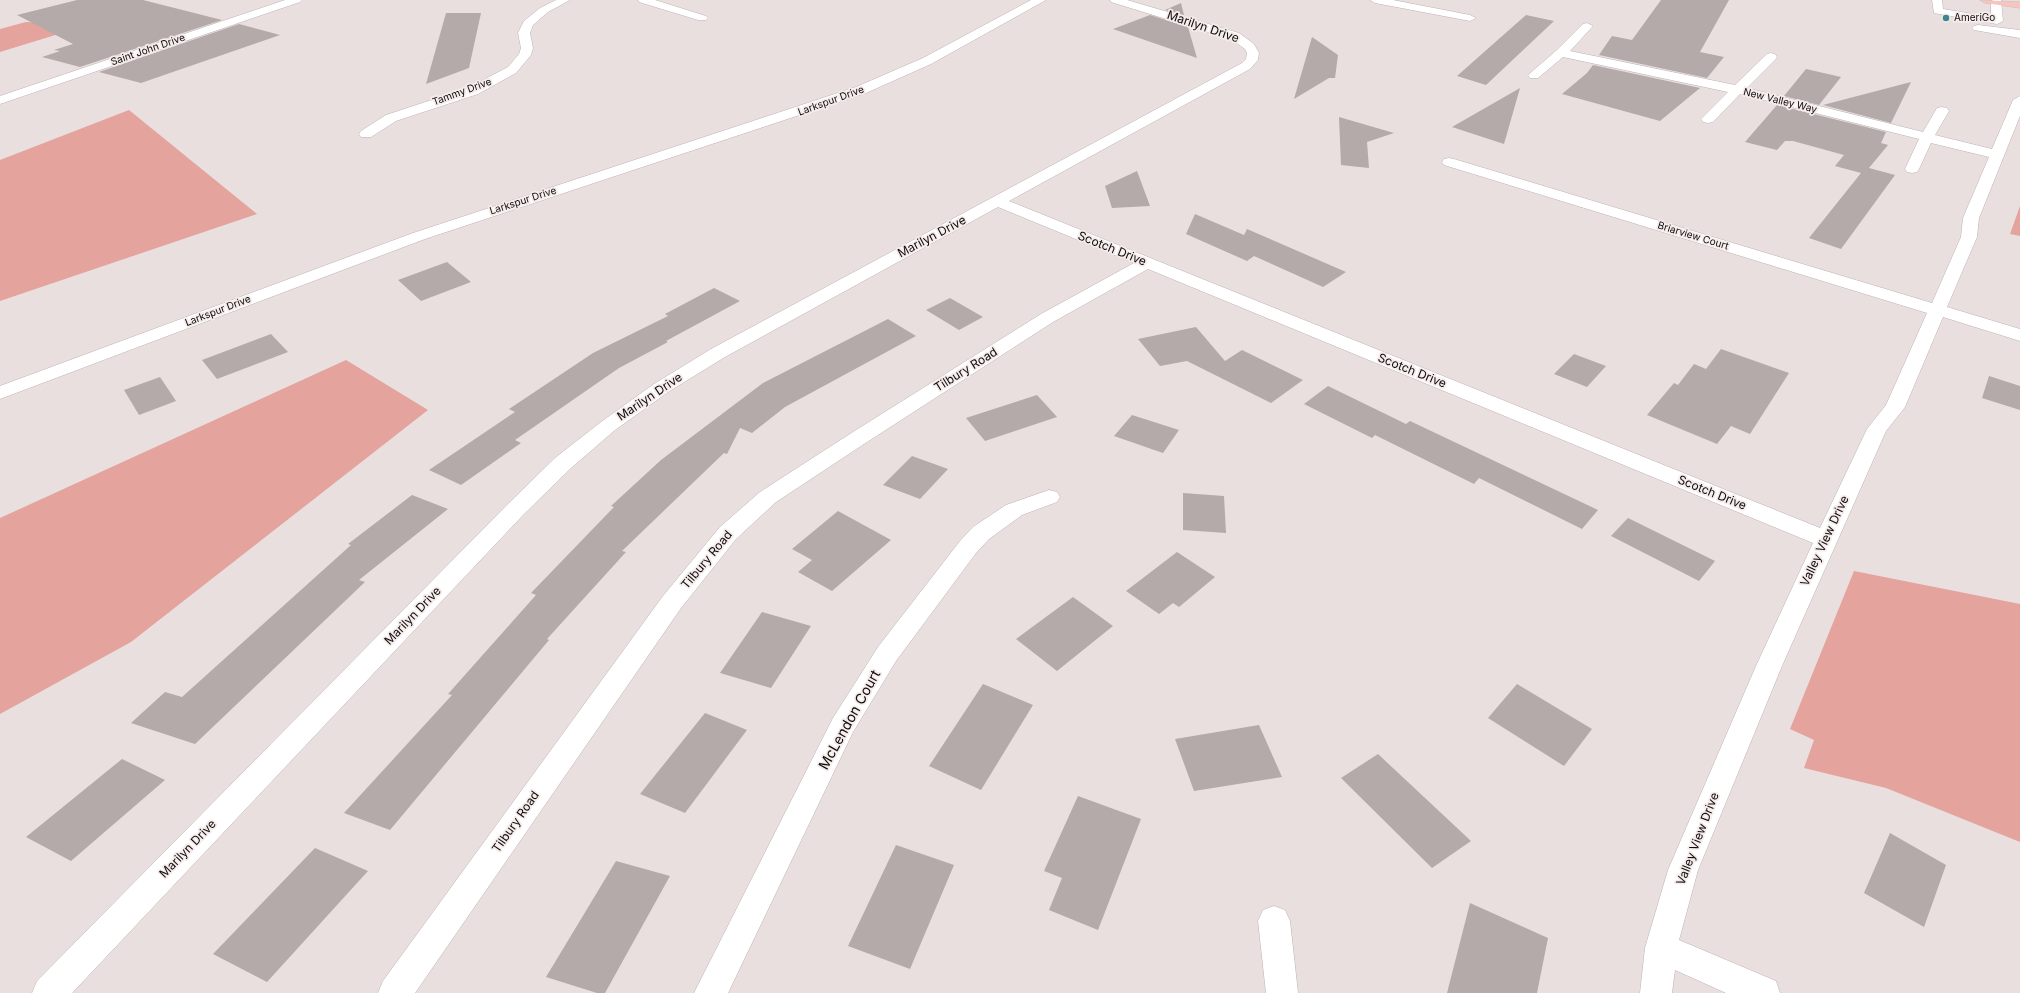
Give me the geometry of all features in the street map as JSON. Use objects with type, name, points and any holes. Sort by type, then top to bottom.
[{"type":"main road","points":[[1985,0],[2020,5]]},
{"type":"street","name":"Saint John Drive","points":[[0,100],[296,0]]},
{"type":"street","name":"Tammy Drive","points":[[366,134],[390,118],[472,91],[498,79],[512,70],[525,55],[527,48],[524,33],[528,23],[544,10],[566,0]]},
{"type":"street","points":[[643,0],[702,18]]},
{"type":"street","name":"Larkspur Drive","points":[[0,392],[419,236],[861,90],[928,61],[1040,0]]},
{"type":"street","name":"Marilyn Drive","points":[[49,993],[515,510],[563,463],[608,426],[661,388],[718,353],[1246,66],[1252,60],[1253,53],[1250,47],[1235,36],[1115,0]]},
{"type":"street","points":[[1375,0],[1470,18]]},
{"type":"street","points":[[1937,0],[1938,11],[1997,21],[1997,2]]},
{"type":"street","points":[[1997,16],[2012,19]]},
{"type":"street","points":[[1945,22],[2020,34]]},
{"type":"street","points":[[1534,75],[1561,53],[1587,26]]},
{"type":"street","name":"New Valley Way","points":[[1561,53],[1738,90],[1998,155]]},
{"type":"street","points":[[1708,120],[1771,57]]},
{"type":"street","name":"Valley View Drive","points":[[1656,993],[1661,948],[1683,870],[1769,666],[1826,539],[1877,429],[1895,407],[1969,237],[1971,218],[2020,100]]},
{"type":"street","points":[[1912,169],[1927,137],[1942,111]]},
{"type":"street","name":"Briarview Court","points":[[1449,162],[2020,335]]},
{"type":"street","name":"Scotch Drive","points":[[998,202],[1826,539]]},
{"type":"street","name":"Tilbury Road","points":[[395,993],[672,602],[728,533],[768,498],[860,437],[1048,318],[1147,263]]},
{"type":"street","name":"McLendon Court","points":[[711,993],[843,726],[887,654],[968,547],[981,533],[1014,510],[1049,497]]},
{"type":"street","points":[[1274,921],[1282,993]]},
{"type":"street","points":[[1661,948],[1764,993]]},
{"type":"shaded area","points":[[26,22],[88,25],[0,52],[0,29]]},
{"type":"shaded area","points":[[129,110],[257,214],[0,301],[0,160]]},
{"type":"shaded area","points":[[2020,206],[2020,236],[2010,234]]},
{"type":"shaded area","points":[[346,360],[428,410],[131,642],[0,714],[0,518]]},
{"type":"shaded area","points":[[1854,571],[2020,604],[2020,842],[1886,788],[1804,768],[1814,740],[1790,729]]},
{"type":"building","points":[[77,0],[143,0],[222,20],[80,67],[42,57],[60,51],[54,50],[73,44],[17,15]]},
{"type":"building","points":[[1661,0],[1729,0],[1700,52],[1724,57],[1707,78],[1599,55],[1612,36],[1632,40]]},
{"type":"building","points":[[1181,3],[1184,15],[1165,10]]},
{"type":"building","points":[[446,13],[481,13],[469,68],[426,84]]},
{"type":"building","points":[[1150,15],[1188,27],[1197,58],[1113,29]]},
{"type":"building","points":[[1526,15],[1554,21],[1486,85],[1457,76]]},
{"type":"building","points":[[239,24],[280,35],[141,83],[99,72]]},
{"type":"building","points":[[1312,37],[1338,55],[1335,78],[1329,78],[1294,99]]},
{"type":"building","points":[[1593,65],[1700,88],[1660,121],[1562,94],[1587,73]]},
{"type":"building","points":[[1806,69],[1841,77],[1819,105],[1784,96]]},
{"type":"building","points":[[1911,82],[1891,123],[1823,105]]},
{"type":"building","points":[[1520,88],[1504,144],[1452,127]]},
{"type":"building","points":[[1777,105],[1886,132],[1881,143],[1888,145],[1869,168],[1895,175],[1841,249],[1809,238],[1861,173],[1835,166],[1844,155],[1793,141],[1785,141],[1777,150],[1745,142]]},
{"type":"building","points":[[1339,117],[1394,133],[1367,142],[1369,168],[1341,165]]},
{"type":"building","points":[[1137,171],[1150,206],[1112,208],[1105,186]]},
{"type":"building","points":[[1195,214],[1244,235],[1247,229],[1346,272],[1323,287],[1254,256],[1247,261],[1186,234]]},
{"type":"building","points":[[447,262],[471,282],[421,301],[398,280]]},
{"type":"building","points":[[714,288],[740,301],[619,368],[515,440],[521,443],[461,485],[429,470],[515,412],[509,409],[593,353],[668,316],[665,314]]},
{"type":"building","points":[[950,298],[983,317],[959,330],[926,310]]},
{"type":"building","points":[[888,319],[916,336],[785,407],[752,433],[740,428],[727,454],[724,453],[622,551],[626,552],[547,639],[549,640],[390,830],[344,813],[452,695],[448,694],[536,595],[531,593],[614,507],[611,506],[661,460],[763,383]]},
{"type":"building","points":[[1196,327],[1225,361],[1242,350],[1303,380],[1271,403],[1187,361],[1160,366],[1138,339]]},
{"type":"building","points":[[271,334],[288,352],[217,379],[202,360]]},
{"type":"building","points":[[1721,349],[1789,373],[1750,434],[1731,426],[1717,444],[1647,415],[1674,383],[1678,385],[1694,364],[1706,369]]},
{"type":"building","points":[[1574,354],[1606,366],[1587,387],[1554,374]]},
{"type":"building","points":[[1989,376],[2020,386],[2020,410],[1982,398]]},
{"type":"building","points":[[160,377],[176,401],[139,415],[124,390]]},
{"type":"building","points":[[1328,386],[1406,424],[1410,421],[1598,510],[1582,529],[1479,478],[1474,484],[1375,435],[1372,438],[1304,404]]},
{"type":"building","points":[[1037,395],[1057,417],[985,441],[966,418]]},
{"type":"building","points":[[1132,415],[1179,430],[1163,453],[1114,436]]},
{"type":"building","points":[[912,456],[948,469],[920,499],[883,485]]},
{"type":"building","points":[[1183,493],[1224,496],[1226,533],[1183,530]]},
{"type":"building","points":[[412,495],[448,509],[359,580],[365,582],[195,744],[131,723],[165,692],[182,697],[351,545],[348,544]]},
{"type":"building","points":[[838,511],[891,540],[832,591],[798,572],[812,560],[792,549]]},
{"type":"building","points":[[1628,518],[1715,561],[1699,581],[1611,536]]},
{"type":"building","points":[[1177,552],[1215,577],[1179,607],[1173,603],[1159,614],[1126,591]]},
{"type":"building","points":[[1073,597],[1113,626],[1057,671],[1016,639]]},
{"type":"building","points":[[762,612],[811,626],[771,688],[720,673]]},
{"type":"building","points":[[983,684],[1033,705],[981,790],[929,766]]},
{"type":"building","points":[[1517,684],[1592,729],[1564,766],[1488,718]]},
{"type":"building","points":[[705,713],[747,730],[685,813],[640,794]]},
{"type":"building","points":[[1259,725],[1282,777],[1194,791],[1175,739]]},
{"type":"building","points":[[1378,754],[1471,841],[1432,868],[1341,778]]},
{"type":"building","points":[[122,759],[165,780],[71,861],[26,837]]},
{"type":"building","points":[[1078,796],[1141,819],[1098,930],[1049,910],[1062,878],[1044,871]]},
{"type":"building","points":[[1890,833],[1946,865],[1924,927],[1864,893]]},
{"type":"building","points":[[896,845],[954,865],[910,969],[848,946]]},
{"type":"building","points":[[315,848],[368,871],[267,982],[213,954]]},
{"type":"building","points":[[616,861],[670,876],[605,993],[597,993],[546,977]]},
{"type":"building","points":[[1470,903],[1548,938],[1537,993],[1447,993]]},
{"type":"place","name":"AmeriGo","points":[[1946,18]]}]
